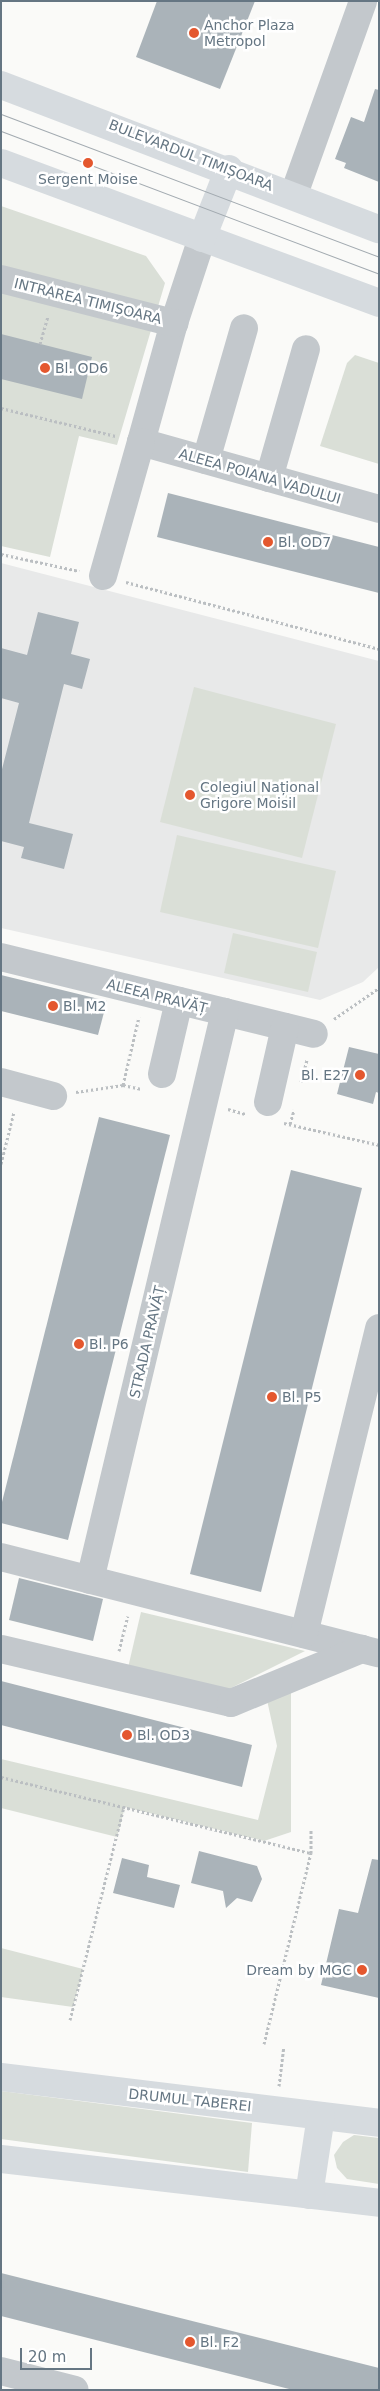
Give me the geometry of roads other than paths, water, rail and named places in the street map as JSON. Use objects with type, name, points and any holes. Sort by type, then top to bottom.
[{"type":"main road","name":"BULEVARDUL TIMIȘOARA","points":[[1,85],[229,169],[379,229]]},
{"type":"main road","points":[[1,163],[379,303]]},
{"type":"main road","points":[[202,238],[229,169]]},
{"type":"main road","name":"DRUMUL TABEREI","points":[[1,2077],[379,2123]]},
{"type":"main road","points":[[309,2195],[321,2116]]},
{"type":"main road","points":[[1,2159],[379,2203]]},
{"type":"street","points":[[294,194],[363,1]]},
{"type":"street","points":[[103,576],[174,323],[202,238]]},
{"type":"street","name":"INTRAREA TIMIȘOARA","points":[[1,279],[174,323]]},
{"type":"street","points":[[206,460],[244,328]]},
{"type":"street","points":[[269,478],[306,349]]},
{"type":"street","name":"ALEEA POIANA VADULUI","points":[[140,442],[379,509]]},
{"type":"street","name":"ALEEA PRAVĂȚ","points":[[1,957],[314,1034]]},
{"type":"street","points":[[162,1074],[179,1001]]},
{"type":"street","name":"STRADA PRAVĂȚ","points":[[90,1580],[225,1012]]},
{"type":"street","points":[[268,1102],[285,1027]]},
{"type":"street","points":[[10,1085],[53,1096]]},
{"type":"street","points":[[304,1634],[379,1328]]},
{"type":"street","points":[[1,1557],[371,1651]]},
{"type":"street","points":[[1,1649],[231,1703],[371,1651]]},
{"type":"street","points":[[1,2371],[75,2390]]},
{"type":"tram line","points":[[1,114],[379,257]]},
{"type":"tram line","points":[[1,131],[379,274]]},
{"type":"place","name":"Anchor Plaza Metropol","points":[[194,33]]},
{"type":"place","name":"Sergent Moise","points":[[88,163]]},
{"type":"place","name":"Bl. OD6","points":[[45,368]]},
{"type":"place","name":"Bl. OD7","points":[[268,542]]},
{"type":"place","name":"Colegiul Național Grigore Moisil","points":[[190,795]]},
{"type":"place","name":"Bl. M2","points":[[53,1006]]},
{"type":"place","name":"Bl. E27","points":[[360,1075]]},
{"type":"place","name":"Bl. P6","points":[[79,1344]]},
{"type":"place","name":"Bl. P5","points":[[272,1397]]},
{"type":"place","name":"Bl. OD3","points":[[127,1735]]},
{"type":"place","name":"Dream by MGC","points":[[362,1970]]},
{"type":"place","name":"Bl. F2","points":[[190,2342]]}]
